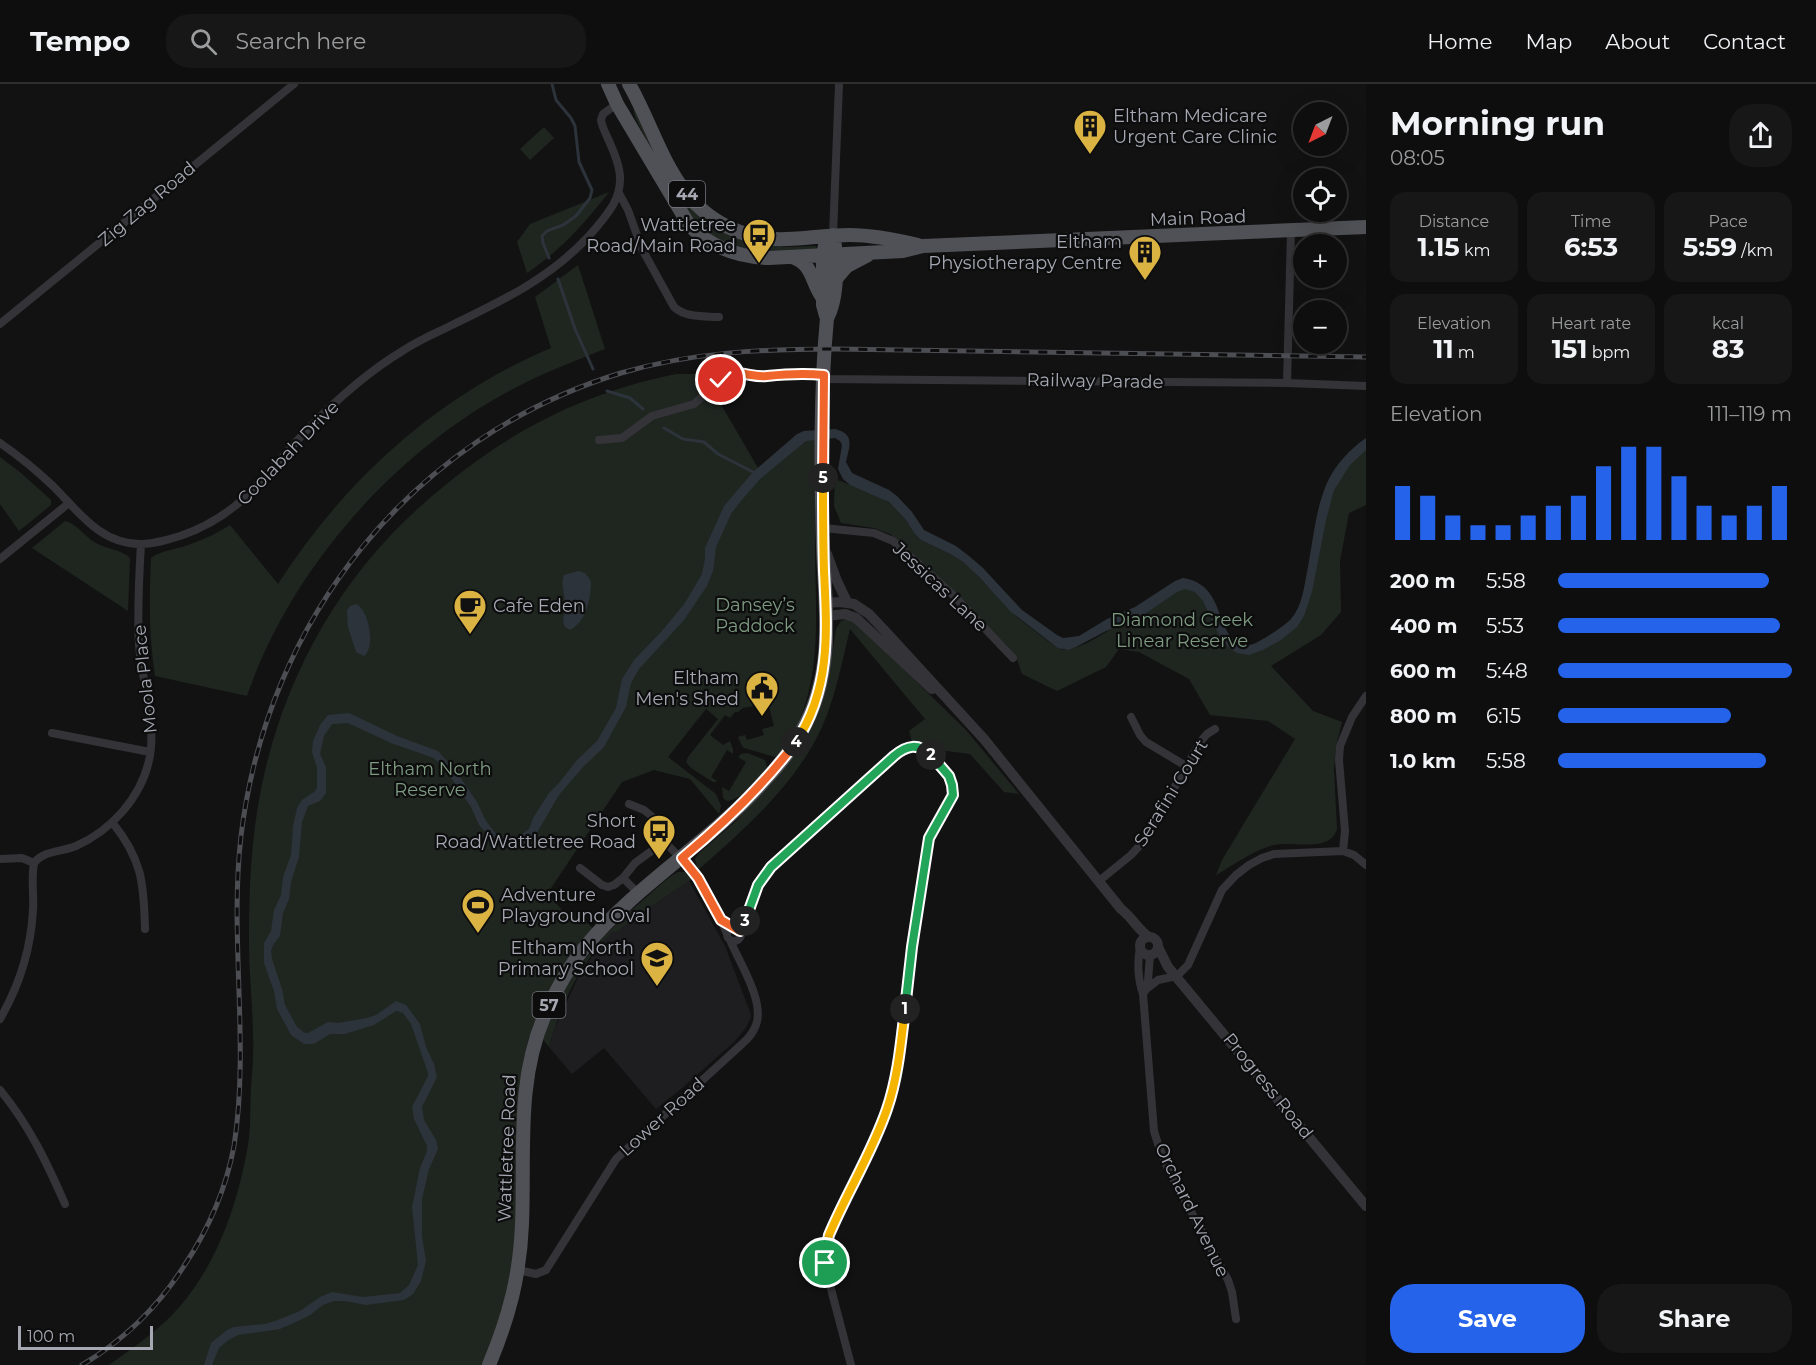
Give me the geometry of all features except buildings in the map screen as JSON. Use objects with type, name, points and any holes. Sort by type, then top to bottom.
[{"type":"main road","name":"Main Road","points":[[608,84],[617,104],[689,225],[699,235],[722,249],[760,258],[908,251],[923,246]]},
{"type":"main road","name":"Main Road","points":[[632,89],[675,178],[695,204],[710,216],[739,232],[762,238],[862,235],[923,246],[1366,227]]},
{"type":"main road","points":[[617,104],[632,89]]},
{"type":"main road","name":"Wattletree Road","points":[[827,318],[823,298],[832,235]]},
{"type":"main road","points":[[835,280],[848,266],[872,252]]},
{"type":"main road","name":"Wattletree Road","points":[[489,1365],[510,1310],[518,1269],[529,1065],[534,1043],[553,997],[574,961],[597,933],[752,796],[797,739],[810,715],[821,682],[826,650],[827,610],[823,542],[823,377],[827,318],[831,309],[835,280],[829,254]]},
{"type":"main road","points":[[790,256],[808,267],[823,298]]},
{"type":"street","name":"Zig Zag Road","points":[[0,324],[294,84]]},
{"type":"street","points":[[832,235],[839,84]]},
{"type":"street","points":[[617,104],[603,114],[601,120],[619,167],[621,180],[619,193],[628,210],[642,249],[679,312],[719,317]]},
{"type":"street","name":"Coolabah Drive","points":[[0,443],[32,467],[85,520],[103,533],[125,542],[141,544],[163,541],[187,533],[208,524],[235,507],[263,481],[318,419],[387,362],[414,344],[510,297],[556,266],[579,246],[600,222],[619,193]]},
{"type":"street","points":[[1287,383],[1291,232]]},
{"type":"street","name":"Railway Parade","points":[[599,440],[622,438],[652,416],[694,404],[721,380],[743,373],[763,376],[793,373],[823,377],[1366,386]]},
{"type":"street","points":[[0,559],[69,503]]},
{"type":"street","name":"Jessicas Lane","points":[[823,528],[874,533],[893,541],[953,595],[1013,658]]},
{"type":"street","points":[[823,542],[834,576],[847,602]]},
{"type":"street","name":"Moola Place","points":[[34,863],[44,855],[68,849],[91,838],[112,822],[123,811],[144,776],[150,752],[152,722],[139,642],[138,594],[141,544]]},
{"type":"street","points":[[827,610],[847,602],[859,606],[927,675],[942,696]]},
{"type":"street","points":[[827,610],[856,618],[921,680],[942,696],[984,739],[1121,909],[1145,954],[1153,952],[1155,939],[1142,932],[1121,909]]},
{"type":"street","points":[[1343,850],[1345,831],[1339,760],[1340,746],[1352,717],[1366,696]]},
{"type":"street","points":[[1131,717],[1146,742],[1186,766]]},
{"type":"street","name":"Serafini Court","points":[[1099,881],[1143,842],[1201,741],[1215,729]]},
{"type":"street","points":[[52,734],[150,752]]},
{"type":"street","points":[[737,929],[744,923],[758,885],[771,867],[899,751],[912,746],[921,747],[949,776],[953,795],[931,833],[928,843],[900,1050],[891,1095],[870,1151],[832,1227],[826,1249],[826,1270],[851,1365]]},
{"type":"street","points":[[580,868],[605,886],[614,885],[632,865],[659,846],[666,830],[663,825],[644,810],[629,804]]},
{"type":"street","points":[[112,822],[128,842],[139,867],[144,892],[145,929]]},
{"type":"street","points":[[663,840],[698,878],[728,937],[734,941],[738,939],[740,935],[737,929],[721,920]]},
{"type":"street","points":[[1144,992],[1158,980],[1177,976],[1190,961],[1222,890],[1236,874],[1262,858],[1274,854],[1343,850],[1354,855],[1366,865]]},
{"type":"street","points":[[0,859],[22,858],[34,863],[34,909],[29,941],[20,976],[0,1019]]},
{"type":"street","points":[[622,878],[639,894]]},
{"type":"street","name":"Lower Road","points":[[518,1269],[536,1274],[546,1270],[616,1159],[753,1032],[758,1018],[756,1002],[728,937]]},
{"type":"street","points":[[1140,946],[1144,938],[1149,937]]},
{"type":"street","name":"Orchard Avenue","points":[[1140,946],[1139,972],[1144,992]]},
{"type":"street","name":"Progress Road","points":[[1153,952],[1177,976],[1366,1206]]},
{"type":"street","name":"Orchard Avenue","points":[[1153,952],[1144,992],[1152,1111],[1158,1144],[1168,1169],[1228,1280],[1236,1319]]},
{"type":"street","points":[[0,1090],[36,1141],[65,1204]]},
{"type":"shaded area","points":[[835,429],[842,431],[848,438],[846,462],[852,473],[897,496],[924,530],[956,546],[969,556],[1022,610],[1063,638],[1079,636],[1107,619],[1135,607],[1183,578],[1207,590],[1234,640],[1244,645],[1258,642],[1288,622],[1295,614],[1304,590],[1317,515],[1327,483],[1344,458],[1366,438],[1366,450],[1350,465],[1334,490],[1312,592],[1304,616],[1297,627],[1281,640],[1249,655],[1237,653],[1228,647],[1218,633],[1203,601],[1195,592],[1185,589],[1142,616],[1076,647],[1068,650],[1058,648],[1011,612],[963,562],[921,540],[889,502],[850,485],[843,479],[838,469],[842,445],[835,438],[806,441],[760,479],[740,502],[731,514],[716,547],[713,571],[707,586],[684,620],[639,669],[631,683],[626,707],[604,747],[559,795],[538,831],[526,843],[509,847],[492,840],[479,825],[471,807],[447,772],[434,758],[391,743],[348,723],[332,724],[324,736],[320,754],[326,767],[326,793],[320,801],[308,806],[302,822],[299,857],[291,882],[289,899],[283,913],[280,936],[271,951],[272,959],[285,1005],[297,1027],[305,1033],[328,1022],[338,1023],[376,1015],[396,1001],[406,1005],[420,1024],[437,1077],[422,1107],[424,1120],[436,1140],[438,1149],[429,1169],[422,1199],[422,1236],[426,1261],[421,1281],[413,1294],[404,1300],[366,1305],[334,1301],[280,1329],[238,1335],[219,1348],[212,1365],[204,1365],[211,1343],[227,1330],[275,1321],[300,1311],[320,1297],[332,1292],[363,1297],[400,1293],[409,1285],[418,1265],[412,1207],[427,1146],[414,1119],[412,1107],[428,1073],[411,1024],[403,1013],[396,1011],[374,1025],[345,1034],[330,1034],[314,1044],[304,1044],[291,1035],[277,1009],[274,991],[264,963],[264,943],[271,931],[274,910],[281,895],[283,877],[291,855],[297,808],[302,800],[317,788],[317,768],[312,752],[313,741],[320,725],[328,715],[349,713],[397,736],[438,751],[456,771],[496,834],[509,839],[521,835],[529,829],[533,818],[549,793],[577,760],[597,741],[616,708],[622,679],[634,660],[685,603],[702,574],[705,548],[724,506],[753,472],[797,434],[804,431]]},
{"type":"shaded area","points":[[578,571],[585,573],[591,581],[590,595],[584,615],[570,630],[563,622],[565,605],[563,579],[564,575]]},
{"type":"shaded area","points":[[356,604],[364,613],[369,629],[370,645],[364,656],[356,652],[348,627],[347,610]]},
{"type":"shaded area","name":"Eltham North Primary School","points":[[689,881],[725,946],[751,1017],[734,1042],[656,1109],[604,1048],[572,1074],[549,1047],[554,1030],[580,973],[606,937],[614,931],[616,933]]},
{"type":"green space","points":[[634,109],[673,182],[757,242],[784,247],[816,246],[817,249],[763,252],[728,246],[697,226],[651,150],[635,117]]},
{"type":"green space","points":[[544,127],[554,138],[530,160],[520,149]]},
{"type":"green space","points":[[609,192],[571,236],[527,273],[517,242],[530,224]]},
{"type":"green space","points":[[578,265],[605,349],[562,366],[493,400],[453,426],[414,456],[378,490],[344,527],[314,566],[287,608],[265,651],[247,696],[155,676],[150,617],[151,558],[201,540],[230,525],[278,584],[332,510],[397,445],[470,391],[509,368],[551,348],[535,297]]},
{"type":"green space","name":"Eltham North Reserve","points":[[676,374],[697,374],[709,384],[761,473],[800,439],[816,436],[816,639],[810,684],[805,706],[794,732],[775,757],[744,748],[738,737],[745,735],[747,740],[764,735],[762,729],[774,726],[768,703],[743,708],[730,718],[725,715],[710,735],[723,745],[730,741],[733,754],[727,750],[711,777],[716,782],[691,768],[686,762],[718,719],[706,709],[668,757],[716,794],[721,806],[719,814],[690,779],[654,770],[622,782],[547,894],[564,912],[594,929],[550,992],[527,1044],[523,1064],[517,1235],[511,1282],[484,1365],[109,1365],[165,1322],[194,1288],[225,1230],[239,1188],[250,1124],[253,1044],[249,913],[256,819],[264,774],[276,730],[311,646],[334,607],[360,570],[390,536],[423,504],[480,458],[540,421],[572,406],[605,393]]},
{"type":"green space","name":"Diamond Creek Linear Reserve","points":[[1366,445],[1366,505],[1349,513],[1340,561],[1341,612],[1321,635],[1271,666],[1313,711],[1342,722],[1336,746],[1334,769],[1337,829],[1327,841],[1319,844],[1282,844],[1266,847],[1216,875],[1222,860],[1295,739],[1268,721],[1210,715],[1189,679],[1139,652],[1119,649],[1106,667],[1057,691],[1022,674],[1016,656],[949,587],[890,534],[874,528],[841,523],[834,506],[835,479],[877,495],[891,504],[921,540],[963,562],[1018,618],[1063,650],[1097,638],[1152,602],[1195,583],[1223,630],[1241,649],[1256,647],[1297,621],[1330,486]]},
{"type":"green space","points":[[0,457],[51,500],[51,505],[19,531],[0,504]]},
{"type":"green space","points":[[65,521],[73,524],[96,543],[130,558],[128,611],[32,548]]},
{"type":"green space","points":[[852,619],[966,730],[1019,794],[1004,792],[970,754],[931,749],[923,744],[912,742],[909,731],[925,719],[850,629],[831,703],[811,748],[798,768],[768,804],[698,870],[695,859],[699,853],[734,823],[771,782],[828,681],[836,629],[841,621]]},
{"type":"green space","points":[[747,753],[765,760],[767,767],[745,793],[727,801],[723,798],[722,787],[729,791],[746,762],[738,757]]},
{"type":"green space","points":[[678,872],[685,872],[692,879],[634,918],[616,933],[614,931],[591,956],[573,984],[549,1047],[543,1039],[551,1018],[560,998],[582,963],[625,916]]},
{"type":"waterway","points":[[549,258],[542,236],[576,216],[590,198],[592,190],[579,162],[575,126],[556,100],[552,84]]},
{"type":"waterway","points":[[558,279],[575,329],[593,369]]},
{"type":"waterway","points":[[607,391],[630,398],[643,409]]},
{"type":"waterway","points":[[664,428],[683,439],[704,442],[718,454],[755,473]]},
{"type":"railway","points":[[82,1365],[126,1334],[174,1281],[201,1238],[215,1209],[231,1162],[240,1069],[237,914],[241,836],[256,757],[282,682],[317,611],[362,547],[415,491],[477,442],[545,402],[621,373],[674,360],[728,353],[836,349],[1366,357]]},
{"type":"place","name":"Eltham Medicare Urgent Care Clinic","points":[[1090,155]]},
{"type":"place","name":"Wattletree Road/Main Road","points":[[759,264]]},
{"type":"place","name":"Eltham Physiotherapy Centre","points":[[1145,281]]},
{"type":"place","name":"Cafe Eden","points":[[470,635]]},
{"type":"place","name":"Eltham Men's Shed","points":[[762,717]]},
{"type":"place","name":"Short Road/Wattletree Road","points":[[659,860]]},
{"type":"place","name":"Adventure Playground Oval","points":[[478,934]]},
{"type":"place","name":"Eltham North Primary School","points":[[657,987]]},
{"type":"route","points":[[721,380],[739,373],[763,376],[793,373],[824,375],[823,546],[827,622],[826,650],[821,682],[810,715],[788,753],[739,809],[682,858],[698,878],[721,920],[740,931],[758,885],[767,871],[903,748],[916,746],[928,752],[949,776],[953,790],[953,795],[931,833],[928,843],[900,1050],[891,1095],[884,1119],[870,1151],[832,1227],[827,1242],[825,1263]]},
{"type":"park label","name":"Dansey’s Paddock","points":[[755,615]]}]
